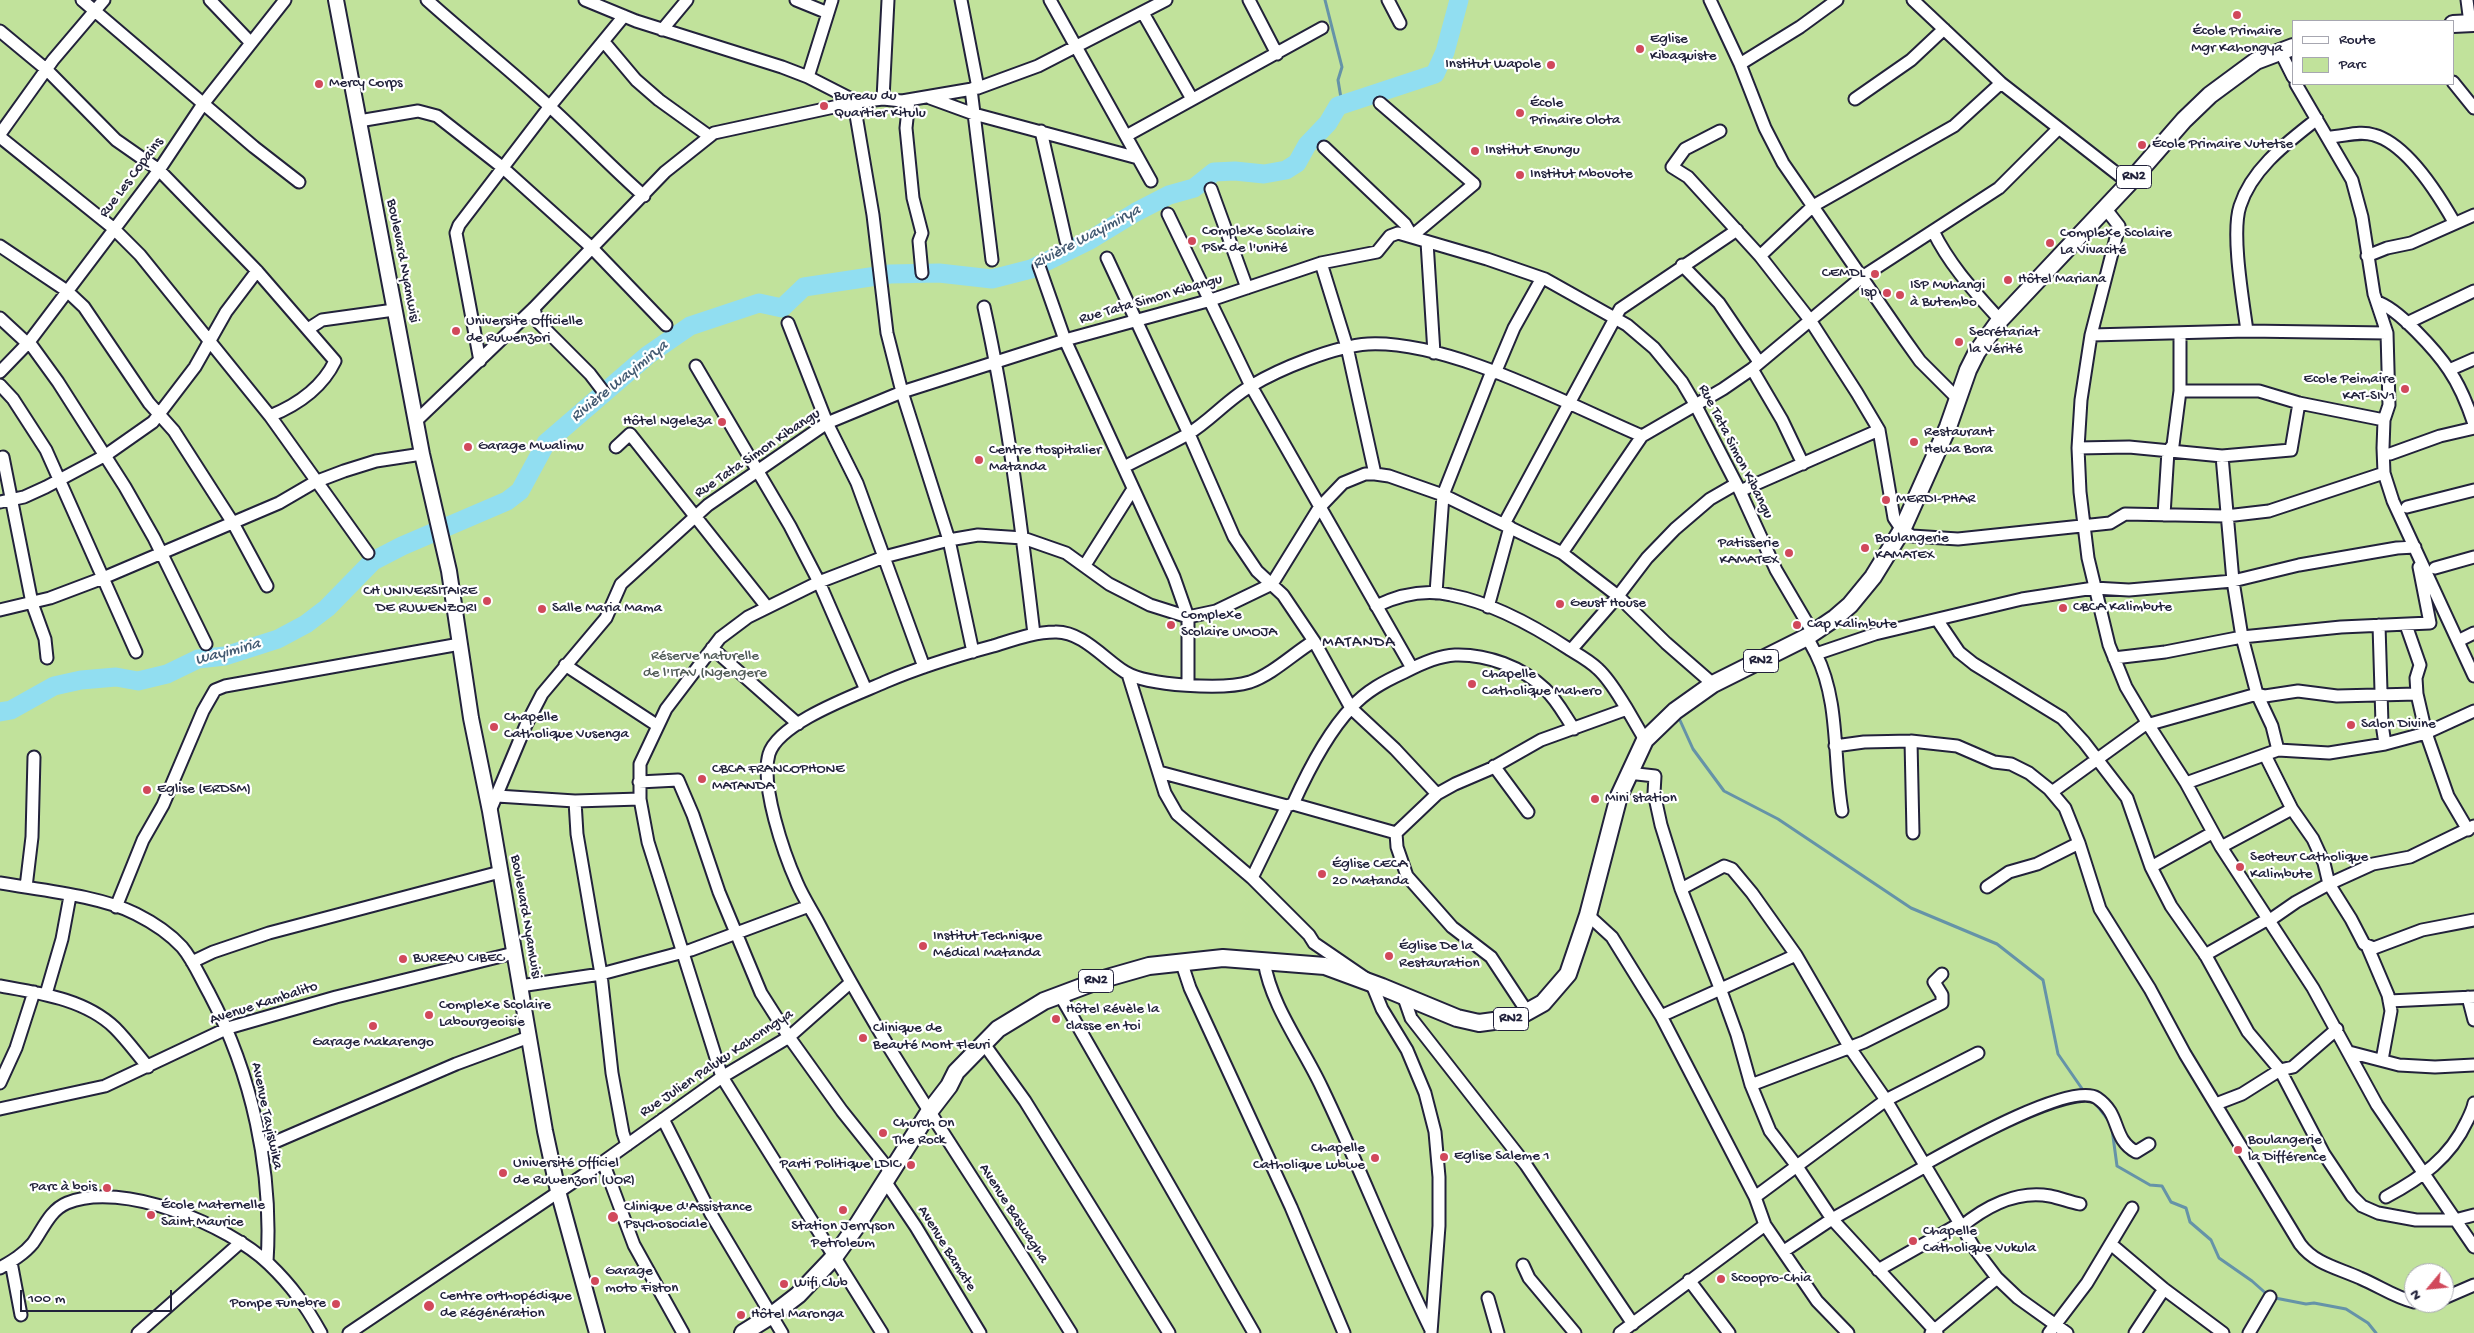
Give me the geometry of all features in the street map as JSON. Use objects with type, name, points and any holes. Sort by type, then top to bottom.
[{"type":"highway","points":[[2454,24],[2472,23]]},
{"type":"highway","name":"RN2","points":[[743,1333],[772,1315],[804,1290],[835,1256],[929,1112],[949,1086],[956,1072],[998,1029],[1019,1015],[1060,995],[1100,980],[1149,966],[1181,961],[1223,958],[1325,966],[1371,982],[1456,1018],[1479,1023],[1498,1022],[1528,1013],[1544,1003],[1568,974],[1588,915],[1619,796],[1645,740],[1675,711],[1714,684],[1810,635],[1850,605],[1873,577],[1902,530],[1948,427],[1977,352],[2000,320],[2129,182],[2184,120],[2210,95],[2256,61],[2287,50]]},
{"type":"main road","name":"Boulevard Nyamwisi","points":[[336,0],[422,454],[449,571],[471,718],[490,811],[558,1191],[597,1333]]},
{"type":"street","points":[[82,0],[203,104],[299,182]]},
{"type":"street","points":[[104,0],[46,70],[0,136],[114,228],[140,255],[180,302],[270,416],[368,553]]},
{"type":"street","points":[[210,0],[251,43]]},
{"type":"street","name":"Rue Les Copains","points":[[0,372],[28,342],[159,170],[203,104],[285,0]]},
{"type":"street","points":[[427,0],[550,106],[644,196]]},
{"type":"street","points":[[585,0],[603,3],[624,16],[662,30],[728,48],[808,77],[858,102]]},
{"type":"street","points":[[662,30],[687,0]]},
{"type":"street","points":[[796,0],[828,13]]},
{"type":"street","points":[[808,77],[832,0]]},
{"type":"street","points":[[883,99],[888,0]]},
{"type":"street","points":[[962,0],[975,89],[974,114],[992,260]]},
{"type":"street","points":[[1050,0],[1151,181]]},
{"type":"street","points":[[1249,0],[1278,54]]},
{"type":"street","points":[[1388,0],[1400,23]]},
{"type":"street","points":[[1710,0],[1740,64],[1765,128],[1783,162],[1920,360],[1958,399]]},
{"type":"street","points":[[1740,64],[1837,0]]},
{"type":"street","points":[[1913,0],[2001,83],[2058,129],[2129,182]]},
{"type":"street","points":[[2467,0],[2472,23]]},
{"type":"street","points":[[416,422],[534,308],[644,196],[665,172],[714,133],[858,102],[883,99],[909,100],[930,98],[975,89],[1038,66],[1078,48],[1162,1]]},
{"type":"street","points":[[1143,12],[1192,99]]},
{"type":"street","points":[[480,361],[456,233],[465,215],[502,167],[624,16]]},
{"type":"street","points":[[1126,136],[1278,54],[1322,28]]},
{"type":"street","points":[[1855,99],[1911,60],[1944,29]]},
{"type":"street","points":[[0,31],[46,70],[116,140],[159,170],[256,271],[335,361],[322,382],[291,408],[270,416]]},
{"type":"street","points":[[604,42],[636,80],[702,142]]},
{"type":"street","points":[[2287,50],[2292,73]]},
{"type":"street","points":[[1760,256],[1814,206],[1954,126],[2001,83]]},
{"type":"street","points":[[2454,83],[2474,108]]},
{"type":"street","points":[[2297,85],[2352,180],[2362,217],[2367,256],[2377,302],[2387,333],[2389,404],[2384,420],[2384,473],[2393,501],[2474,676]]},
{"type":"street","points":[[930,98],[974,114],[1138,158]]},
{"type":"street","points":[[909,100],[906,128],[914,198],[922,233],[919,241],[922,274]]},
{"type":"street","points":[[858,102],[856,115],[873,215],[887,333],[902,392],[949,540],[973,652]]},
{"type":"street","points":[[1324,147],[1405,224],[1412,236],[1474,184],[1380,103]]},
{"type":"street","points":[[359,120],[418,111],[428,112],[437,116],[502,167],[592,248],[666,325]]},
{"type":"street","points":[[2247,331],[2237,232],[2240,206],[2245,194],[2265,164],[2282,146],[2317,118]]},
{"type":"street","points":[[1562,553],[1642,436],[1723,389],[1756,366],[1862,277],[1999,188],[2058,129]]},
{"type":"street","points":[[1041,131],[1066,241]]},
{"type":"street","points":[[1720,131],[1685,148],[1672,167],[1688,177],[1737,230],[1810,320],[1878,430],[1894,518],[1902,530],[1912,536],[1958,539],[2110,524],[2125,514],[2226,516],[2269,512],[2384,473]]},
{"type":"street","points":[[2328,137],[2349,134],[2375,135],[2403,151],[2443,203],[2454,222]]},
{"type":"street","points":[[1211,188],[1247,288]]},
{"type":"street","points":[[2105,208],[2119,226],[2092,335],[2081,400],[2078,448],[2080,492],[2094,588],[2101,619],[2114,658],[2148,724],[2186,783],[2212,833],[2313,988],[2378,1105],[2426,1173],[2474,1247]]},
{"type":"street","points":[[1168,214],[1251,386],[1412,668]]},
{"type":"street","points":[[2367,256],[2387,248],[2412,243],[2453,226],[2454,222],[2474,215]]},
{"type":"street","points":[[1488,607],[1507,525],[1614,318],[1620,309],[1682,266],[1722,242],[1737,230]]},
{"type":"street","points":[[1933,231],[1944,253],[1961,277],[2000,320]]},
{"type":"street","name":"Rue Tata Simon Kibangu","points":[[490,811],[498,796],[526,725],[542,694],[606,618],[621,584],[695,517],[756,471],[827,423],[902,392],[1065,340],[1211,300],[1321,263],[1377,252],[1390,236],[1398,233],[1488,259],[1542,278],[1626,325],[1654,348],[1682,382],[1738,488],[1776,570],[1810,635],[1830,690],[1842,810]]},
{"type":"street","points":[[1427,242],[1434,353]]},
{"type":"street","points":[[0,246],[67,291],[84,307],[148,403],[174,431],[233,523],[267,586]]},
{"type":"street","points":[[1107,258],[1189,434],[1234,538],[1257,571],[1283,595],[1314,641],[1351,708],[1396,749],[1437,794]]},
{"type":"street","points":[[1321,263],[1347,347],[1374,474]]},
{"type":"street","points":[[1039,266],[1065,340],[1174,577],[1188,617],[1188,685]]},
{"type":"street","points":[[1682,266],[1719,303],[1756,366],[1803,464]]},
{"type":"street","points":[[6,501],[34,493],[60,480],[106,455],[146,429],[195,367],[209,341],[256,271]]},
{"type":"street","points":[[1436,593],[1442,495],[1493,372],[1514,328],[1542,278]]},
{"type":"street","points":[[2407,323],[2474,291]]},
{"type":"street","points":[[2377,302],[2385,304],[2407,323],[2416,328],[2422,340],[2449,370],[2474,424]]},
{"type":"street","points":[[984,307],[996,362],[1023,538],[1034,634]]},
{"type":"street","points":[[534,308],[537,320],[590,374],[603,392]]},
{"type":"street","points":[[308,329],[322,320],[394,310]]},
{"type":"street","points":[[0,318],[28,342],[106,455],[161,552],[206,644]]},
{"type":"street","points":[[788,323],[827,423],[857,483],[924,667]]},
{"type":"street","points":[[2092,335],[2146,332],[2180,334],[2247,331],[2387,333]]},
{"type":"street","points":[[2164,515],[2168,451],[2174,445],[2180,391],[2180,334]]},
{"type":"street","points":[[1124,467],[1189,434],[1251,386],[1317,357],[1347,347],[1388,345],[1434,353],[1493,372],[1642,436]]},
{"type":"street","points":[[2449,370],[2474,359]]},
{"type":"street","points":[[696,366],[790,526],[819,582],[866,690]]},
{"type":"street","points":[[0,385],[13,399],[42,443],[136,652]]},
{"type":"street","points":[[2180,391],[2259,391],[2299,403],[2384,420]]},
{"type":"street","points":[[2078,448],[2113,446],[2222,456],[2291,450],[2299,403]]},
{"type":"street","points":[[2390,454],[2440,436],[2474,428]]},
{"type":"street","points":[[1571,650],[1618,596],[1647,558],[1675,529],[1710,499],[1803,464],[1878,430]]},
{"type":"street","points":[[616,447],[630,434],[767,606]]},
{"type":"street","points":[[0,610],[32,603],[103,578],[279,503],[316,482],[376,461],[422,454]]},
{"type":"street","points":[[2222,456],[2233,581],[2242,637],[2257,694],[2272,726],[2278,750]]},
{"type":"street","points":[[2,457],[6,501],[32,603],[45,639],[47,658]]},
{"type":"street","points":[[882,1333],[722,1077],[648,842],[640,799],[640,764],[666,709],[720,638],[748,616],[819,582],[884,557],[949,540],[987,534],[1023,538],[1066,553],[1124,593],[1150,605],[1188,617],[1216,612],[1272,584],[1319,508],[1343,483],[1365,474],[1374,474],[1389,476],[1442,495],[1562,553],[1618,596],[1666,643],[1714,684]]},
{"type":"street","points":[[1085,566],[1133,489]]},
{"type":"street","points":[[2407,507],[2474,490]]},
{"type":"street","points":[[1816,654],[1874,634],[1938,621],[2022,599],[2094,588],[2130,590],[2233,581],[2299,565],[2397,548],[2415,547]]},
{"type":"street","points":[[2114,658],[2165,652],[2242,637],[2430,622],[2415,547]]},
{"type":"street","points":[[2435,568],[2474,557]]},
{"type":"street","points":[[1376,606],[1400,596],[1436,593],[1451,594],[1488,607],[1543,633],[1597,667],[1610,682],[1645,740]]},
{"type":"street","points":[[1938,621],[1959,652],[1974,664],[2062,718],[2098,760],[2126,798],[2151,867],[2171,906],[2205,955],[2248,1032],[2280,1070],[2324,1154],[2352,1196],[2362,1206],[2378,1213],[2416,1220],[2455,1220],[2474,1215]]},
{"type":"street","points":[[2379,625],[2385,744]]},
{"type":"street","points":[[2205,955],[2270,920],[2296,902],[2329,884],[2373,864],[2410,858],[2471,828],[2448,796],[2426,733],[2417,694],[2416,678],[2420,665],[2406,625]]},
{"type":"street","name":"Avenue Baswagha","points":[[1071,1333],[929,1112],[850,984],[798,886],[786,856],[776,821],[767,774],[769,754],[776,742],[798,724],[842,700],[924,667],[1034,634],[1058,631],[1071,635],[1087,643],[1128,674]]},
{"type":"street","points":[[2458,641],[2474,633]]},
{"type":"street","points":[[1314,641],[1262,676],[1248,682],[1204,687],[1128,674],[1165,793],[1177,814],[1252,878],[1314,943],[1371,982],[1382,1009],[1407,1050],[1425,1093],[1434,1132],[1439,1178],[1439,1226],[1431,1331]]},
{"type":"street","points":[[116,907],[143,840],[163,805],[203,712],[215,690],[225,686],[460,644]]},
{"type":"street","points":[[712,648],[798,724]]},
{"type":"street","points":[[1252,878],[1290,805],[1337,726],[1365,694],[1412,668],[1434,659],[1456,655],[1508,665],[1530,677],[1546,690],[1574,729]]},
{"type":"street","points":[[565,665],[658,726]]},
{"type":"street","points":[[2052,792],[2148,724],[2158,724],[2257,694],[2265,696],[2298,691],[2337,696],[2417,694]]},
{"type":"street","points":[[1396,833],[1437,794],[1542,740],[1627,709]]},
{"type":"street","points":[[2186,783],[2278,750],[2329,753],[2385,744],[2426,733],[2474,711]]},
{"type":"street","points":[[1911,740],[1913,833]]},
{"type":"street","points":[[1835,746],[1864,742],[1911,740],[1957,746],[1994,762],[2011,764],[2029,773],[2052,792],[2064,808],[2079,843],[2100,909],[2150,989],[2216,1104],[2265,1184],[2279,1212],[2306,1252],[2316,1260],[2362,1278],[2384,1291],[2404,1298]]},
{"type":"street","points":[[2265,755],[2292,809],[2313,839],[2324,863],[2329,884],[2368,948],[2389,1002],[2391,1011],[2390,1026],[2382,1060]]},
{"type":"street","points":[[26,887],[32,837],[30,815],[34,757]]},
{"type":"street","points":[[1494,766],[1528,812]]},
{"type":"street","points":[[1159,772],[1396,833]]},
{"type":"street","points":[[1628,774],[1655,776],[1654,793],[1661,825],[1681,888],[1737,1035],[1751,1085],[1770,1131],[1796,1165],[1832,1219],[1934,1332],[1997,1278]]},
{"type":"street","name":"Avenue Bamate","points":[[639,782],[678,780],[693,815],[718,892],[762,993],[789,1037],[887,1176],[980,1333]]},
{"type":"street","points":[[498,796],[575,801],[640,799]]},
{"type":"street","points":[[575,801],[578,834],[601,974],[612,1073],[627,1145]]},
{"type":"street","points":[[2221,847],[2292,809]]},
{"type":"street","points":[[1396,833],[1397,847],[1407,876],[1452,927],[1491,957],[1528,1013]]},
{"type":"street","points":[[2151,867],[2212,833]]},
{"type":"street","points":[[1987,887],[2009,872],[2037,864],[2079,843]]},
{"type":"street","points":[[1681,888],[1724,866],[1732,869],[1752,893],[1796,955],[1850,1048],[1886,1100],[1926,1165],[1960,1226],[1997,1278],[2053,1329],[2067,1333]]},
{"type":"street","points":[[192,962],[213,952],[269,934],[500,872]]},
{"type":"street","name":"Avenue Tayiswika","points":[[0,883],[97,900],[136,914],[168,934],[182,948],[192,962],[228,1028],[244,1072],[261,1148],[270,1222],[267,1262]]},
{"type":"street","points":[[46,994],[62,939],[70,896]]},
{"type":"street","points":[[520,986],[601,974],[683,952],[809,906]]},
{"type":"street","points":[[1588,915],[1612,937],[1661,1016],[1755,1197],[1765,1225],[1817,1301],[1848,1333]]},
{"type":"street","points":[[2368,948],[2374,948],[2422,930],[2474,920]]},
{"type":"street","name":"Avenue Kambalito","points":[[0,1109],[106,1086],[228,1028],[336,997],[514,953]]},
{"type":"street","points":[[1661,1016],[1796,955]]},
{"type":"street","points":[[1181,961],[1190,988],[1291,1207],[1344,1333]]},
{"type":"street","points":[[1264,961],[1267,976],[1283,1014],[1322,1088],[1431,1331]]},
{"type":"street","points":[[1751,1085],[1850,1048],[1942,1003],[1942,995],[1934,982],[1942,974]]},
{"type":"street","name":"Rue Julien Paluku Kahonngya","points":[[349,1333],[603,1162],[722,1077],[789,1037],[850,984]]},
{"type":"street","points":[[0,986],[46,994],[85,1008],[115,1027],[148,1067]]},
{"type":"street","points":[[0,1083],[16,1048],[34,992]]},
{"type":"street","points":[[1060,995],[1254,1333]]},
{"type":"street","points":[[1403,995],[1412,1018],[1526,1165],[1633,1324]]},
{"type":"street","points":[[2389,1002],[2471,997],[2474,1020]]},
{"type":"street","points":[[2216,1104],[2242,1094],[2280,1070],[2294,1067],[2336,1029]]},
{"type":"street","points":[[261,1148],[430,1074],[529,1037]]},
{"type":"street","points":[[984,1044],[1025,1102],[1169,1333]]},
{"type":"street","points":[[2349,1052],[2399,1065],[2435,1068],[2474,1065]]},
{"type":"street","points":[[1755,1197],[1886,1100],[1978,1053]]},
{"type":"street","points":[[1784,1252],[1832,1219],[2007,1120],[2060,1101],[2087,1096],[2095,1097],[2106,1105],[2114,1117],[2117,1133],[2130,1148],[2136,1152],[2149,1144]]},
{"type":"street","points":[[2386,1197],[2426,1173],[2450,1149],[2462,1132],[2474,1103]]},
{"type":"street","points":[[663,1119],[711,1214],[782,1333]]},
{"type":"street","points":[[603,1162],[634,1245],[683,1333]]},
{"type":"street","points":[[0,1268],[11,1262],[32,1244],[50,1217],[64,1205],[95,1195],[118,1196],[148,1203],[188,1216],[241,1242],[267,1262],[302,1300],[321,1333]]},
{"type":"street","points":[[1878,1270],[1960,1226],[1985,1209],[2009,1199],[2049,1196],[2080,1204]]},
{"type":"street","points":[[2053,1329],[2088,1283],[2132,1208]]},
{"type":"street","points":[[1621,1333],[1688,1280],[1765,1225]]},
{"type":"street","points":[[138,1333],[241,1242]]},
{"type":"street","points":[[2112,1245],[2164,1289],[2223,1333]]},
{"type":"street","points":[[11,1262],[21,1315]]},
{"type":"street","points":[[1522,1265],[1529,1278],[1575,1333]]},
{"type":"street","points":[[1688,1280],[1729,1333]]},
{"type":"street","points":[[2454,1294],[2474,1285]]},
{"type":"street","points":[[2135,1333],[2164,1289]]},
{"type":"street","points":[[2249,1333],[2270,1297]]},
{"type":"street","points":[[1488,1298],[1498,1333]]},
{"type":"green space","name":"Réserve naturelle de l'ITAV (Ngengere","points":[[0,0],[2474,0],[2474,1333],[0,1333]]},
{"type":"waterway","points":[[1325,0],[1342,67],[1338,80],[1341,98],[1338,106]]},
{"type":"waterway","name":"Rivière Wayimirya","points":[[0,712],[11,710],[54,686],[81,680],[116,677],[138,681],[167,674],[198,659],[225,656],[278,639],[306,624],[327,608],[373,561],[402,546],[507,501],[520,491],[546,443],[648,355],[690,326],[759,303],[782,308],[804,287],[890,274],[939,273],[992,279],[1031,269],[1090,240],[1136,212],[1169,195],[1194,188],[1214,172],[1235,171],[1264,174],[1286,170],[1297,163],[1307,145],[1328,123],[1338,106],[1435,74],[1445,52],[1459,0]]},
{"type":"waterway","points":[[1678,716],[1693,749],[1724,791],[1778,819],[1911,908],[1997,944],[2043,980],[2058,1054],[2085,1093]]},
{"type":"waterway","points":[[2096,1104],[2109,1121]]},
{"type":"waterway","points":[[2112,1129],[2117,1166],[2150,1185],[2162,1186],[2171,1202],[2186,1208],[2190,1222],[2211,1240],[2219,1258],[2252,1281],[2270,1297],[2346,1309],[2368,1323],[2376,1333]]},
{"type":"place","name":"École Primaire Mgr Kahongya","points":[[2237,15]]},
{"type":"place","name":"Eglise Kibaquiste","points":[[1640,49]]},
{"type":"place","name":"Institut Wapole","points":[[1551,65]]},
{"type":"place","name":"Mercy Corps","points":[[319,84]]},
{"type":"place","name":"Bureau du Quartier Kitulu","points":[[824,106]]},
{"type":"place","name":"École Primaire Olota","points":[[1520,113]]},
{"type":"place","name":"École Primaire Vutetse","points":[[2142,145]]},
{"type":"place","name":"Institut Enungu","points":[[1475,151]]},
{"type":"place","name":"Institut Mbovote","points":[[1520,175]]},
{"type":"place","name":"Complexe Scolaire PSK de l'unité","points":[[1192,241]]},
{"type":"place","name":"Complexe Scolaire La Vivacité","points":[[2050,243]]},
{"type":"place","name":"CEMDL","points":[[1875,274]]},
{"type":"place","name":"Hôtel Mariana","points":[[2008,280]]},
{"type":"place","name":"Isp","points":[[1887,293]]},
{"type":"place","name":"ISP Muhangi à Butembo","points":[[1900,295]]},
{"type":"place","name":"Universite Officielle de Ruwenzori","points":[[456,331]]},
{"type":"place","name":"Secrétariat la Vérité","points":[[1959,342]]},
{"type":"place","name":"Ecole Peimaire KAT-SIV1","points":[[2405,389]]},
{"type":"place","name":"Hôtel Ngeleza","points":[[722,422]]},
{"type":"place","name":"Restaurant Hewa Bora","points":[[1914,442]]},
{"type":"place","name":"Garage Mwalimu","points":[[468,447]]},
{"type":"place","name":"Centre Hospitalier Matanda","points":[[979,460]]},
{"type":"place","name":"MERDI-PHAR","points":[[1886,500]]},
{"type":"place","name":"Boulangerie KAMATEX","points":[[1865,548]]},
{"type":"place","name":"Patisserie KAMATEX","points":[[1789,553]]},
{"type":"place","name":"CH UNIVERSITAIRE DE RUWENZORI","points":[[487,601]]},
{"type":"place","name":"Geust House","points":[[1560,604]]},
{"type":"place","name":"CBCA Kalimbute","points":[[2063,608]]},
{"type":"place","name":"Salle Maria Mama","points":[[542,609]]},
{"type":"place","name":"Complexe Scolaire UMOJA","points":[[1171,625]]},
{"type":"place","name":"Cap Kalimbute","points":[[1797,625]]},
{"type":"place","name":"Chapelle Catholique Mahero","points":[[1472,684]]},
{"type":"place","name":"Salon Divine","points":[[2351,725]]},
{"type":"place","name":"Chapelle Catholique Vusenga","points":[[494,727]]},
{"type":"place","name":"CBCA FRANCOPHONE MATANDA","points":[[702,779]]},
{"type":"place","name":"Eglise (ERDSM)","points":[[147,790]]},
{"type":"place","name":"Mini station","points":[[1595,799]]},
{"type":"place","name":"Secteur Catholique Kalimbute","points":[[2240,867]]},
{"type":"place","name":"Église CECA 20 Matanda","points":[[1322,874]]},
{"type":"place","name":"Institut Technique Médical Matanda","points":[[923,946]]},
{"type":"place","name":"Église De la Restauration","points":[[1389,956]]},
{"type":"place","name":"BUREAU CIBEC","points":[[403,959]]},
{"type":"place","name":"Complexe Scolaire Labourgeoisie","points":[[429,1015]]},
{"type":"place","name":"Hôtel Révèle la classe en toi","points":[[1056,1019]]},
{"type":"place","name":"Garage Makarengo","points":[[373,1026]]},
{"type":"place","name":"Clinique de Beauté Mont Fleuri","points":[[863,1038]]},
{"type":"place","name":"Church On The Rock","points":[[883,1133]]},
{"type":"place","name":"Boulangerie la Différence","points":[[2238,1150]]},
{"type":"place","name":"Eglise Saleme 1","points":[[1444,1157]]},
{"type":"place","name":"Chapelle Catholique Lubwe","points":[[1375,1158]]},
{"type":"place","name":"Parti Politique LDIC","points":[[911,1165]]},
{"type":"place","name":"Université Officiel de Ruwenzori (UOR)","points":[[503,1173]]},
{"type":"place","name":"Parc à bois","points":[[107,1188]]},
{"type":"place","name":"Station Jerryson Petroleum","points":[[843,1210]]},
{"type":"place","name":"École Maternelle Saint Maurice","points":[[151,1215]]},
{"type":"place","name":"Clinique d'Assistance Psychosociale","points":[[613,1217]]},
{"type":"place","name":"Chapelle Catholique Vukula","points":[[1913,1241]]},
{"type":"place","name":"Scoopro-Chia","points":[[1721,1279]]},
{"type":"place","name":"Garage moto Fiston","points":[[595,1281]]},
{"type":"place","name":"Wifi Club","points":[[784,1284]]},
{"type":"place","name":"Pompe Funebre","points":[[336,1304]]},
{"type":"place","name":"Centre orthopédique de Régénération","points":[[429,1306]]},
{"type":"place","name":"Hôtel Maronga","points":[[741,1315]]},
{"type":"district","name":"MATANDA","points":[[1359,644]]},
{"type":"water label","name":"Wayimiria","points":[[228,653]]}]
